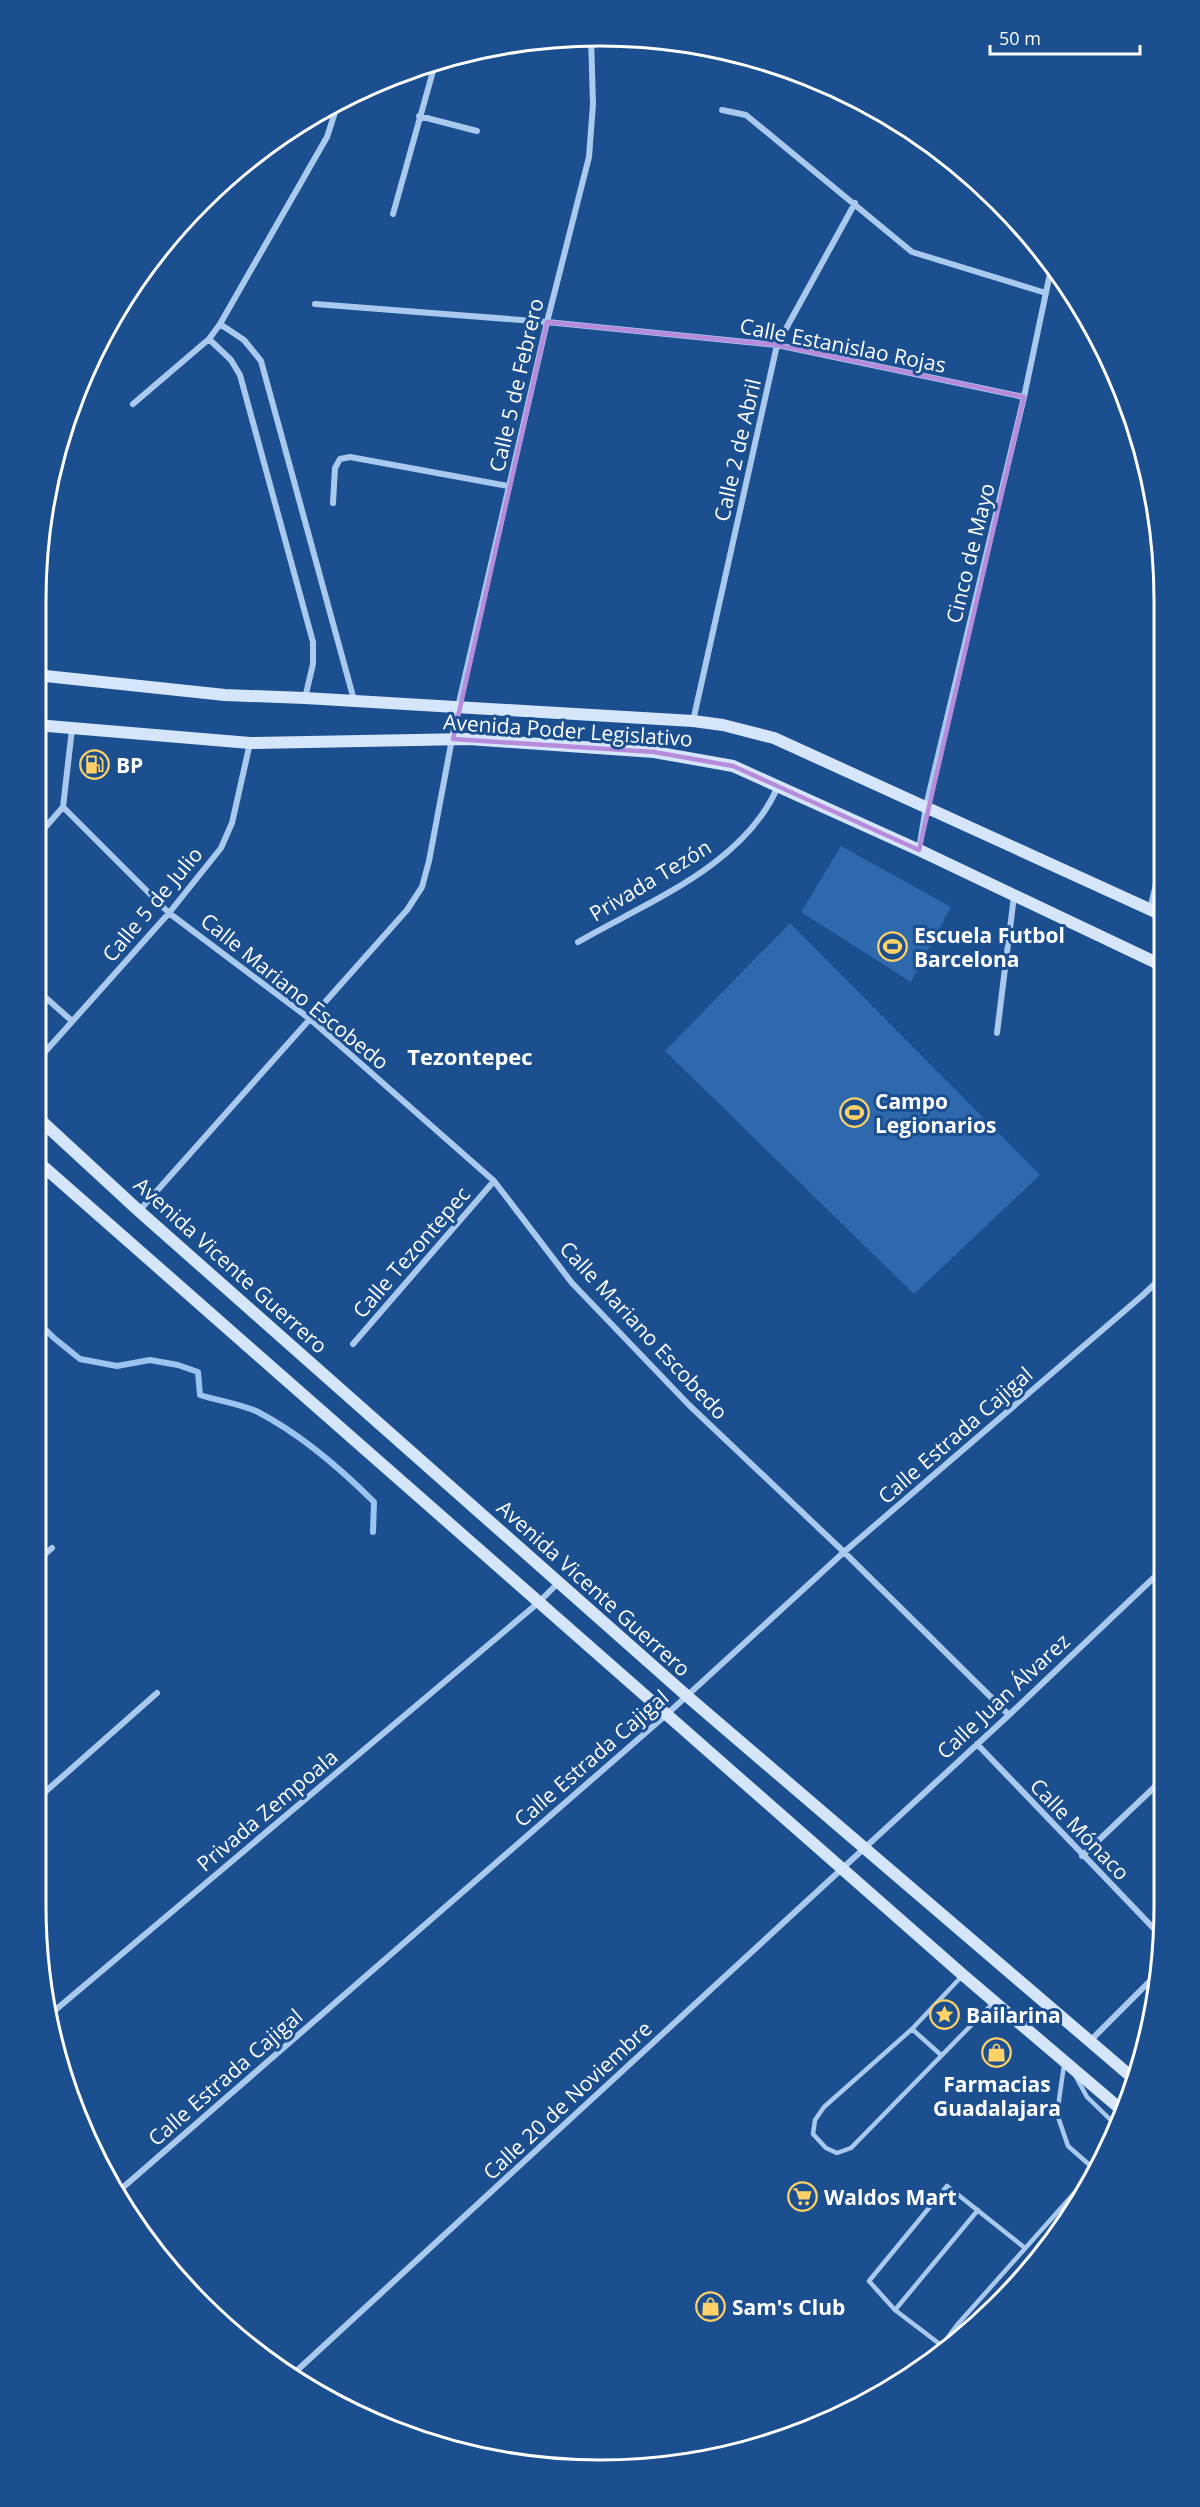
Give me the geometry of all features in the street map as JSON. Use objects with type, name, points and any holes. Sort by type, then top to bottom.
[{"type":"main road","name":"Avenida Poder Legislativo","points":[[46,676],[225,695],[693,721],[723,725],[774,738],[1154,912]]},
{"type":"main road","name":"Avenida Poder Legislativo","points":[[46,726],[250,743],[453,739],[654,752],[733,766],[919,850],[1154,962]]},
{"type":"main road","name":"Avenida Vicente Guerrero","points":[[46,1125],[139,1211],[687,1696],[866,1847],[1128,2074]]},
{"type":"main road","points":[[46,1169],[963,1975],[1116,2105]]},
{"type":"street","name":"Calle 5 de Febrero","points":[[139,1211],[407,910],[422,887],[458,707],[508,486],[589,157],[593,104],[591,46]]},
{"type":"street","points":[[393,214],[432,73]]},
{"type":"street","points":[[722,110],[746,115],[912,252],[1046,293]]},
{"type":"street","points":[[133,404],[209,339],[220,324],[327,137],[334,115]]},
{"type":"street","points":[[419,116],[477,131]]},
{"type":"street","name":"Calle 2 de Abril","points":[[693,721],[777,345],[855,203]]},
{"type":"street","name":"Cinco de Mayo","points":[[919,850],[926,806],[1024,397],[1049,277]]},
{"type":"street","name":"Calle Estanislao Rojas","points":[[315,304],[547,322],[777,345],[1024,397]]},
{"type":"street","points":[[220,324],[244,340],[261,361],[354,701]]},
{"type":"street","points":[[209,339],[231,360],[240,375],[313,642],[313,664],[305,698]]},
{"type":"street","points":[[333,503],[335,468],[340,459],[350,457],[508,486]]},
{"type":"street","points":[[46,827],[63,807],[72,729]]},
{"type":"street","name":"Calle 5 de Julio","points":[[46,1051],[169,913],[221,848],[232,823],[250,743]]},
{"type":"street","name":"Privada Tezón","points":[[578,942],[677,888],[714,864],[770,806],[778,786]]},
{"type":"street","name":"Calle Mariano Escobedo","points":[[63,807],[169,913],[310,1019],[494,1181],[572,1283],[689,1405],[844,1552],[1009,1715]]},
{"type":"street","points":[[997,1034],[1014,895]]},
{"type":"street","points":[[46,998],[72,1021]]},
{"type":"street","name":"Calle Tezontepec","points":[[353,1344],[494,1181]]},
{"type":"street","name":"Calle Estrada Cajigal","points":[[123,2187],[666,1715],[844,1552],[1154,1285]]},
{"type":"street","points":[[46,1553],[52,1548]]},
{"type":"street","name":"Calle Juan Álvarez","points":[[866,1847],[1154,1578]]},
{"type":"street","name":"Privada Zempoala","points":[[56,2009],[538,1603],[559,1582]]},
{"type":"street","points":[[46,1791],[157,1693]]},
{"type":"street","name":"Calle Mónaco","points":[[976,1744],[1153,1928]]},
{"type":"street","points":[[1082,1856],[1154,1788]]},
{"type":"street","name":"Calle 20 de Noviembre","points":[[297,2370],[866,1847]]},
{"type":"street","points":[[1089,2042],[1148,1983]]},
{"type":"lane","points":[[963,1975],[912,2029],[824,2107],[815,2120],[813,2134],[826,2148],[837,2153],[851,2148],[995,2000]]},
{"type":"lane","points":[[912,2029],[941,2055]]},
{"type":"lane","points":[[1068,2065],[1087,2097],[1111,2120]]},
{"type":"lane","points":[[1068,2065],[1057,2114],[1068,2146],[1089,2165]]},
{"type":"lane","points":[[940,2344],[895,2310],[869,2281],[947,2186],[1024,2248]]},
{"type":"lane","points":[[948,2337],[1072,2195]]},
{"type":"lane","points":[[895,2310],[978,2210]]},
{"type":"highlighted area","points":[[547,322],[777,345],[1024,397],[919,850],[733,766],[654,752],[453,739]]},
{"type":"shaded area","name":"Escuela Futbol Barcelona","points":[[841,846],[951,907],[911,982],[801,912]]},
{"type":"shaded area","name":"Campo Legionarios","points":[[790,923],[1040,1175],[914,1294],[665,1051]]},
{"type":"waterway","points":[[46,1330],[80,1359],[117,1366],[150,1360],[178,1365],[198,1372],[200,1395],[258,1412],[305,1441],[347,1476],[374,1502],[373,1532]]},
{"type":"place","name":"BP","points":[[95,765]]},
{"type":"place","name":"Escuela Futbol Barcelona","points":[[893,947]]},
{"type":"place","name":"Campo Legionarios","points":[[854,1113]]},
{"type":"place","name":"Bailarina","points":[[945,2015]]},
{"type":"place","name":"Farmacias Guadalajara","points":[[997,2053]]},
{"type":"place","name":"Waldos Mart","points":[[803,2197]]},
{"type":"place","name":"Sam's Club","points":[[711,2307]]},
{"type":"district","name":"Tezontepec","points":[[470,1056]]}]
